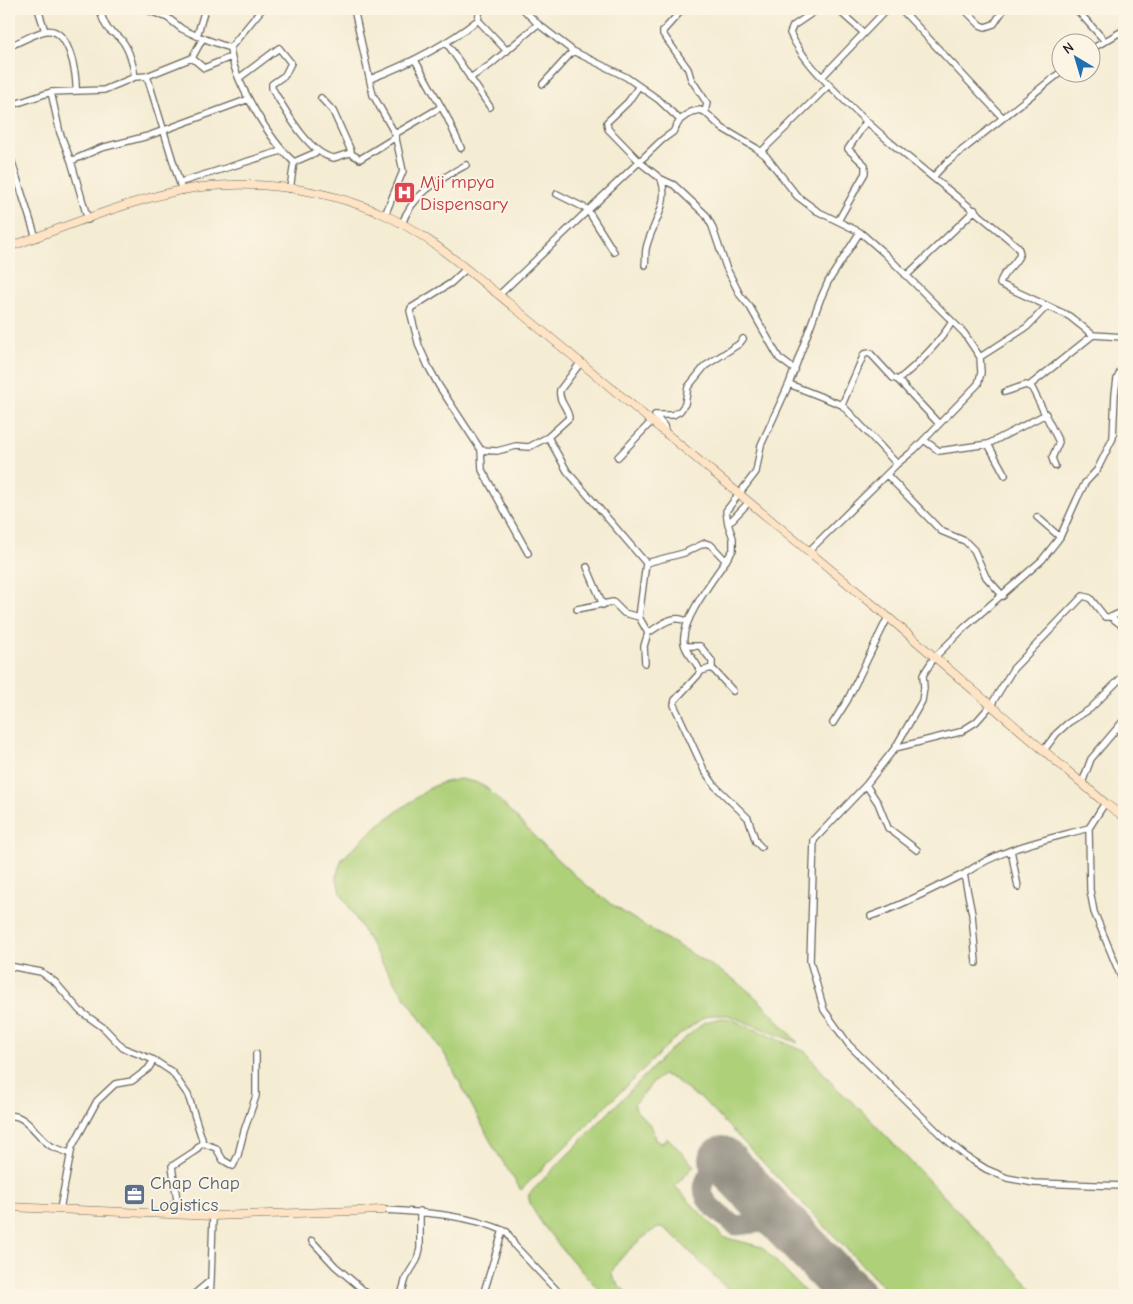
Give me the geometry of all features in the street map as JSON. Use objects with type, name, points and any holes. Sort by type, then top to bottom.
[{"type":"main road","points":[[9,247],[182,191],[244,186],[290,189],[332,196],[385,215],[402,224],[499,295],[808,552],[888,616],[934,658],[1124,817]]},
{"type":"main road","points":[[9,1207],[213,1216],[383,1210]]},
{"type":"street","points":[[38,9],[45,31]]},
{"type":"street","points":[[99,9],[105,25],[110,32],[118,36],[125,47],[132,62],[135,77]]},
{"type":"street","points":[[145,9],[168,18],[182,29],[230,48]]},
{"type":"street","points":[[9,106],[51,92],[65,93],[76,90],[104,90],[135,77],[147,76],[192,58],[200,37],[205,9]]},
{"type":"street","points":[[262,9],[230,48],[231,56],[249,99],[282,152],[294,162]]},
{"type":"street","points":[[354,9],[374,95],[395,136],[403,171],[385,215]]},
{"type":"street","points":[[370,79],[415,60],[446,42],[478,20],[480,9]]},
{"type":"street","points":[[683,9],[663,31],[663,34],[688,69],[707,104],[705,112]]},
{"type":"street","points":[[818,9],[793,26],[790,33],[794,42],[829,85],[866,122],[894,147],[975,210],[1018,247],[1020,253],[1018,259],[1000,279],[1000,284],[1069,316],[1093,335],[1124,337]]},
{"type":"street","points":[[837,9],[864,33]]},
{"type":"street","points":[[822,77],[887,9]]},
{"type":"street","points":[[901,9],[1003,118]]},
{"type":"street","points":[[964,9],[980,25],[985,27],[994,24],[1004,9]]},
{"type":"street","points":[[1076,9],[1105,41]]},
{"type":"street","points":[[526,10],[538,24],[573,51],[626,77],[659,100],[680,120]]},
{"type":"street","points":[[478,20],[507,51]]},
{"type":"street","points":[[470,78],[507,51],[538,24]]},
{"type":"street","points":[[1100,44],[1124,30]]},
{"type":"street","points":[[9,46],[45,31],[54,32],[63,39],[77,76],[76,90]]},
{"type":"street","points":[[446,42],[490,107]]},
{"type":"street","points":[[239,78],[277,49],[281,50],[291,63],[285,75],[272,84],[272,88],[289,115],[317,152],[334,158],[350,153],[360,159],[441,107]]},
{"type":"street","points":[[543,84],[573,51]]},
{"type":"street","points":[[192,58],[204,68],[231,56]]},
{"type":"street","points":[[415,60],[461,148]]},
{"type":"street","points":[[147,76],[165,128],[182,191]]},
{"type":"street","points":[[933,177],[946,163],[1050,81]]},
{"type":"street","points":[[761,152],[829,85]]},
{"type":"street","points":[[639,86],[628,102],[606,122],[608,129],[639,161],[661,179],[674,185],[706,215],[712,226],[726,267],[740,295],[750,307],[779,358],[795,370]]},
{"type":"street","points":[[51,92],[60,134],[71,161],[88,220]]},
{"type":"street","points":[[321,98],[333,111],[351,151],[350,153]]},
{"type":"street","points":[[71,161],[101,148],[148,136],[165,128],[249,99]]},
{"type":"street","points":[[499,295],[639,161],[673,132],[680,120],[691,112],[705,112],[722,128],[761,152],[797,196],[818,211],[860,232],[964,333],[980,357],[981,374],[978,384],[924,440],[808,552]]},
{"type":"street","points":[[838,221],[865,172],[865,165],[848,149],[866,122]]},
{"type":"street","points":[[181,182],[282,152]]},
{"type":"street","points":[[294,162],[317,152]]},
{"type":"street","points":[[9,153],[36,238]]},
{"type":"street","points":[[290,189],[294,162]]},
{"type":"street","points":[[402,224],[408,209],[427,188],[466,165]]},
{"type":"street","points":[[645,265],[646,249],[661,210],[663,185],[661,179]]},
{"type":"street","points":[[556,194],[588,209],[614,252]]},
{"type":"street","points":[[906,276],[975,210]]},
{"type":"street","points":[[701,671],[685,646],[684,638],[688,622],[733,550],[733,538],[726,511],[756,472],[761,445],[795,370],[825,288],[860,232]]},
{"type":"street","points":[[466,269],[451,283],[411,308],[410,311],[419,346],[428,366],[438,386],[481,450],[482,470],[528,553]]},
{"type":"street","points":[[980,357],[1027,327],[1046,306]]},
{"type":"street","points":[[898,380],[939,340],[952,322]]},
{"type":"street","points":[[1005,392],[1029,386],[1093,335]]},
{"type":"street","points":[[666,434],[666,430],[655,415],[673,415],[680,411],[685,404],[688,387],[705,366],[739,344],[743,339]]},
{"type":"street","points":[[842,405],[864,354],[870,354],[893,378],[898,380],[939,424]]},
{"type":"street","points":[[481,450],[497,451],[516,446],[529,447],[548,437],[569,418],[568,413],[561,404],[560,390],[581,362]]},
{"type":"street","points":[[1124,363],[1115,394],[1113,438],[1097,470],[1077,499],[1060,536],[1042,560],[1003,596],[965,626],[925,668],[922,701],[896,748],[866,784],[814,840],[809,952],[819,998],[829,1018],[849,1045],[944,1138],[967,1157],[986,1169],[1007,1178],[1034,1183],[1124,1186]]},
{"type":"street","points":[[789,384],[842,405],[897,464]]},
{"type":"street","points":[[1029,386],[1046,414],[1058,442],[1052,458],[1055,466]]},
{"type":"street","points":[[924,440],[939,451],[988,444],[1046,414]]},
{"type":"street","points":[[618,457],[652,422]]},
{"type":"street","points":[[548,437],[567,471],[646,563],[639,617],[648,633]]},
{"type":"street","points":[[988,444],[1005,475]]},
{"type":"street","points":[[886,475],[941,530],[965,541],[974,550],[986,577],[1003,596]]},
{"type":"street","points":[[728,524],[748,502]]},
{"type":"street","points":[[1037,518],[1060,536]]},
{"type":"street","points":[[646,563],[684,553],[705,543],[712,545],[726,561]]},
{"type":"street","points":[[586,567],[602,605]]},
{"type":"street","points":[[896,748],[960,732],[976,722],[991,705],[1012,669],[1083,596],[1090,598],[1105,616],[1111,617],[1124,627]]},
{"type":"street","points":[[577,609],[613,602],[624,613],[639,617]]},
{"type":"street","points":[[1111,617],[1124,611]]},
{"type":"street","points":[[833,723],[847,701],[888,616]]},
{"type":"street","points":[[645,663],[644,646],[648,633],[675,618],[681,618],[688,622]]},
{"type":"street","points":[[685,646],[700,646],[712,660],[712,668],[733,691]]},
{"type":"street","points":[[712,668],[701,671],[696,680],[675,700],[676,712],[704,770],[715,786],[748,818],[756,842],[761,846]]},
{"type":"street","points":[[1044,750],[1056,734],[1068,723],[1090,709],[1124,675]]},
{"type":"street","points":[[1082,783],[1091,759],[1124,720]]},
{"type":"street","points":[[866,784],[878,803],[888,828],[917,850]]},
{"type":"street","points":[[1105,803],[1089,828],[1090,890],[1094,912],[1124,984]]},
{"type":"street","points":[[871,916],[897,908],[912,897],[964,874],[988,858],[1089,828]]},
{"type":"street","points":[[1011,850],[1018,887]]},
{"type":"street","points":[[964,874],[972,914],[976,963]]},
{"type":"street","points":[[9,966],[41,972],[55,982],[80,1011],[104,1028],[123,1048],[154,1060],[172,1072],[188,1095],[202,1143]]},
{"type":"street","points":[[202,1143],[216,1148],[224,1160],[233,1166],[256,1096],[256,1054]]},
{"type":"street","points":[[60,1209],[70,1153],[84,1123],[102,1094],[115,1084],[132,1081],[148,1069],[154,1060]]},
{"type":"street","points":[[9,1116],[20,1119],[51,1146],[70,1153]]},
{"type":"street","points":[[184,1214],[177,1200],[172,1166],[202,1143]]},
{"type":"street","points":[[166,1213],[177,1200]]},
{"type":"street","points":[[383,1210],[420,1212],[482,1223],[503,1230],[507,1232],[515,1246],[561,1295]]},
{"type":"street","points":[[401,1295],[406,1278],[417,1260],[420,1249],[420,1212]]},
{"type":"street","points":[[210,1295],[213,1216]]},
{"type":"street","points":[[494,1295],[484,1295],[503,1230]]},
{"type":"street","points":[[312,1241],[335,1266],[369,1295]]},
{"type":"street","points":[[193,1295],[211,1280]]},
{"type":"green space","points":[[460,779],[475,782],[487,788],[564,865],[608,902],[733,979],[751,993],[798,1043],[728,1015],[704,1017],[673,1040],[521,1190],[494,1148],[447,1058],[382,963],[341,893],[336,877],[342,859],[378,825],[430,788],[441,783]]},
{"type":"green space","points":[[722,1018],[731,1019],[806,1052],[836,1088],[857,1106],[1039,1295],[891,1295],[701,1098],[691,1093],[675,1080],[663,1075],[653,1082],[634,1105],[635,1109],[652,1127],[655,1140],[662,1143],[668,1138],[694,1166],[675,1186],[723,1237],[762,1247],[808,1295],[733,1295],[672,1234],[664,1228],[657,1228],[630,1249],[613,1269],[614,1280],[629,1295],[604,1295],[546,1229],[530,1203],[529,1194],[668,1052],[705,1022]]},
{"type":"taxiway","points":[[754,1193],[749,1171],[744,1165],[737,1162],[729,1161],[714,1168],[704,1182],[705,1197],[719,1213],[736,1226],[781,1221]]},
{"type":"runway","points":[[722,1159],[852,1295]]},
{"type":"place","name":"Mji mpya Dispensary","points":[[404,193]]},
{"type":"place","name":"Chap Chap Logistics","points":[[134,1194]]}]
